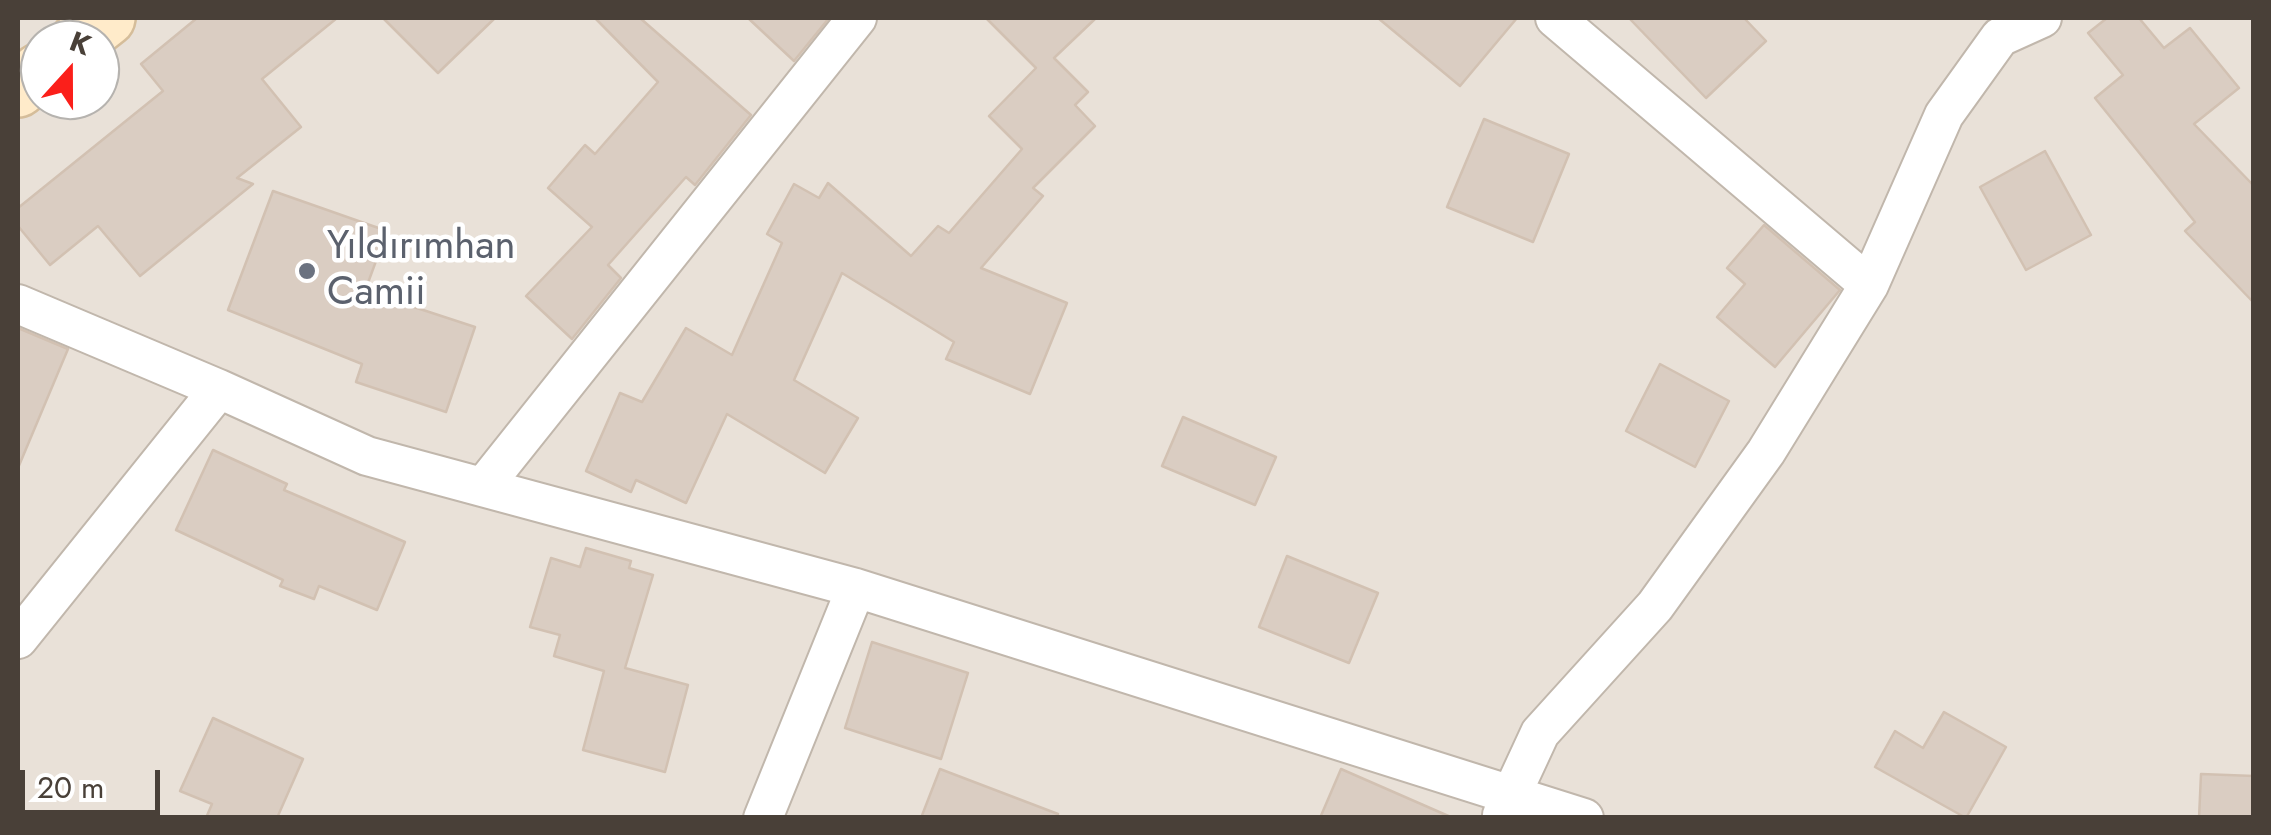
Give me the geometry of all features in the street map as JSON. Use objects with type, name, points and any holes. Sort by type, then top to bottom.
[{"type":"street","points":[[484,487],[857,18]]},
{"type":"street","points":[[1555,18],[1870,284]]},
{"type":"street","points":[[1507,806],[1540,733],[1656,606],[1766,452],[1870,284],[1944,115],[2000,37],[2042,18]]},
{"type":"street","points":[[18,304],[368,456],[856,588],[1507,806],[1584,818]]},
{"type":"street","points":[[18,640],[219,389]]},
{"type":"street","points":[[764,818],[856,588]]},
{"type":"shaded area","points":[[18,18],[2253,18],[2253,817],[18,817]]},
{"type":"building","points":[[197,18],[337,18],[262,79],[301,127],[237,178],[253,184],[140,276],[98,226],[50,265],[18,226],[18,208],[163,91],[141,64]]},
{"type":"building","points":[[383,18],[495,18],[438,73]]},
{"type":"building","points":[[595,18],[640,18],[751,115],[695,185],[686,177],[608,265],[621,278],[572,339],[526,296],[592,227],[548,188],[585,145],[595,154],[658,82]]},
{"type":"building","points":[[748,18],[829,18],[794,61]]},
{"type":"building","points":[[986,18],[1096,18],[1054,58],[1088,92],[1075,105],[1095,126],[1033,188],[1043,196],[981,268],[1067,303],[1030,394],[946,359],[954,342],[842,273],[794,380],[858,418],[825,473],[727,414],[686,503],[636,480],[631,492],[586,471],[620,393],[642,402],[686,328],[732,355],[782,243],[767,234],[794,184],[819,198],[828,183],[911,256],[938,226],[949,233],[1022,149],[989,116],[1036,68]]},
{"type":"building","points":[[1378,18],[1517,18],[1460,86]]},
{"type":"building","points":[[1629,18],[1744,18],[1766,41],[1706,98]]},
{"type":"building","points":[[2107,18],[2139,18],[2164,48],[2190,28],[2239,88],[2194,124],[2254,186],[2254,303],[2185,231],[2195,222],[2095,98],[2123,75],[2088,33]]},
{"type":"building","points":[[1484,119],[1569,154],[1533,242],[1447,207]]},
{"type":"building","points":[[2045,151],[2091,235],[2026,270],[1980,187]]},
{"type":"building","name":"Yıldırımhan Camii","points":[[273,191],[387,231],[365,291],[475,327],[446,412],[356,382],[362,364],[228,310]]},
{"type":"building","points":[[1764,225],[1840,290],[1775,367],[1717,317],[1745,284],[1727,268]]},
{"type":"building","points":[[18,328],[68,349],[18,468]]},
{"type":"building","points":[[1660,364],[1729,401],[1695,467],[1626,431]]},
{"type":"building","points":[[1183,417],[1276,457],[1255,505],[1162,466]]},
{"type":"building","points":[[213,450],[287,484],[284,490],[405,542],[377,610],[319,586],[314,599],[280,586],[283,580],[176,530]]},
{"type":"building","points":[[586,548],[631,561],[629,568],[653,575],[625,668],[688,685],[665,772],[583,750],[604,671],[554,656],[560,635],[530,627],[551,558],[580,567]]},
{"type":"building","points":[[1287,556],[1378,593],[1349,663],[1259,627]]},
{"type":"building","points":[[872,642],[968,673],[941,759],[845,728]]},
{"type":"building","points":[[1944,712],[2006,747],[1966,818],[1875,767],[1895,731],[1923,748]]},
{"type":"building","points":[[213,718],[303,759],[277,818],[206,818],[212,804],[180,791]]},
{"type":"building","points":[[940,769],[1058,814],[1057,818],[921,818]]},
{"type":"building","points":[[1341,769],[1453,818],[1320,818]]},
{"type":"building","points":[[2201,774],[2254,776],[2254,818],[2199,818]]},
{"type":"place","name":"Yıldırımhan Camii","points":[[307,271]]}]
